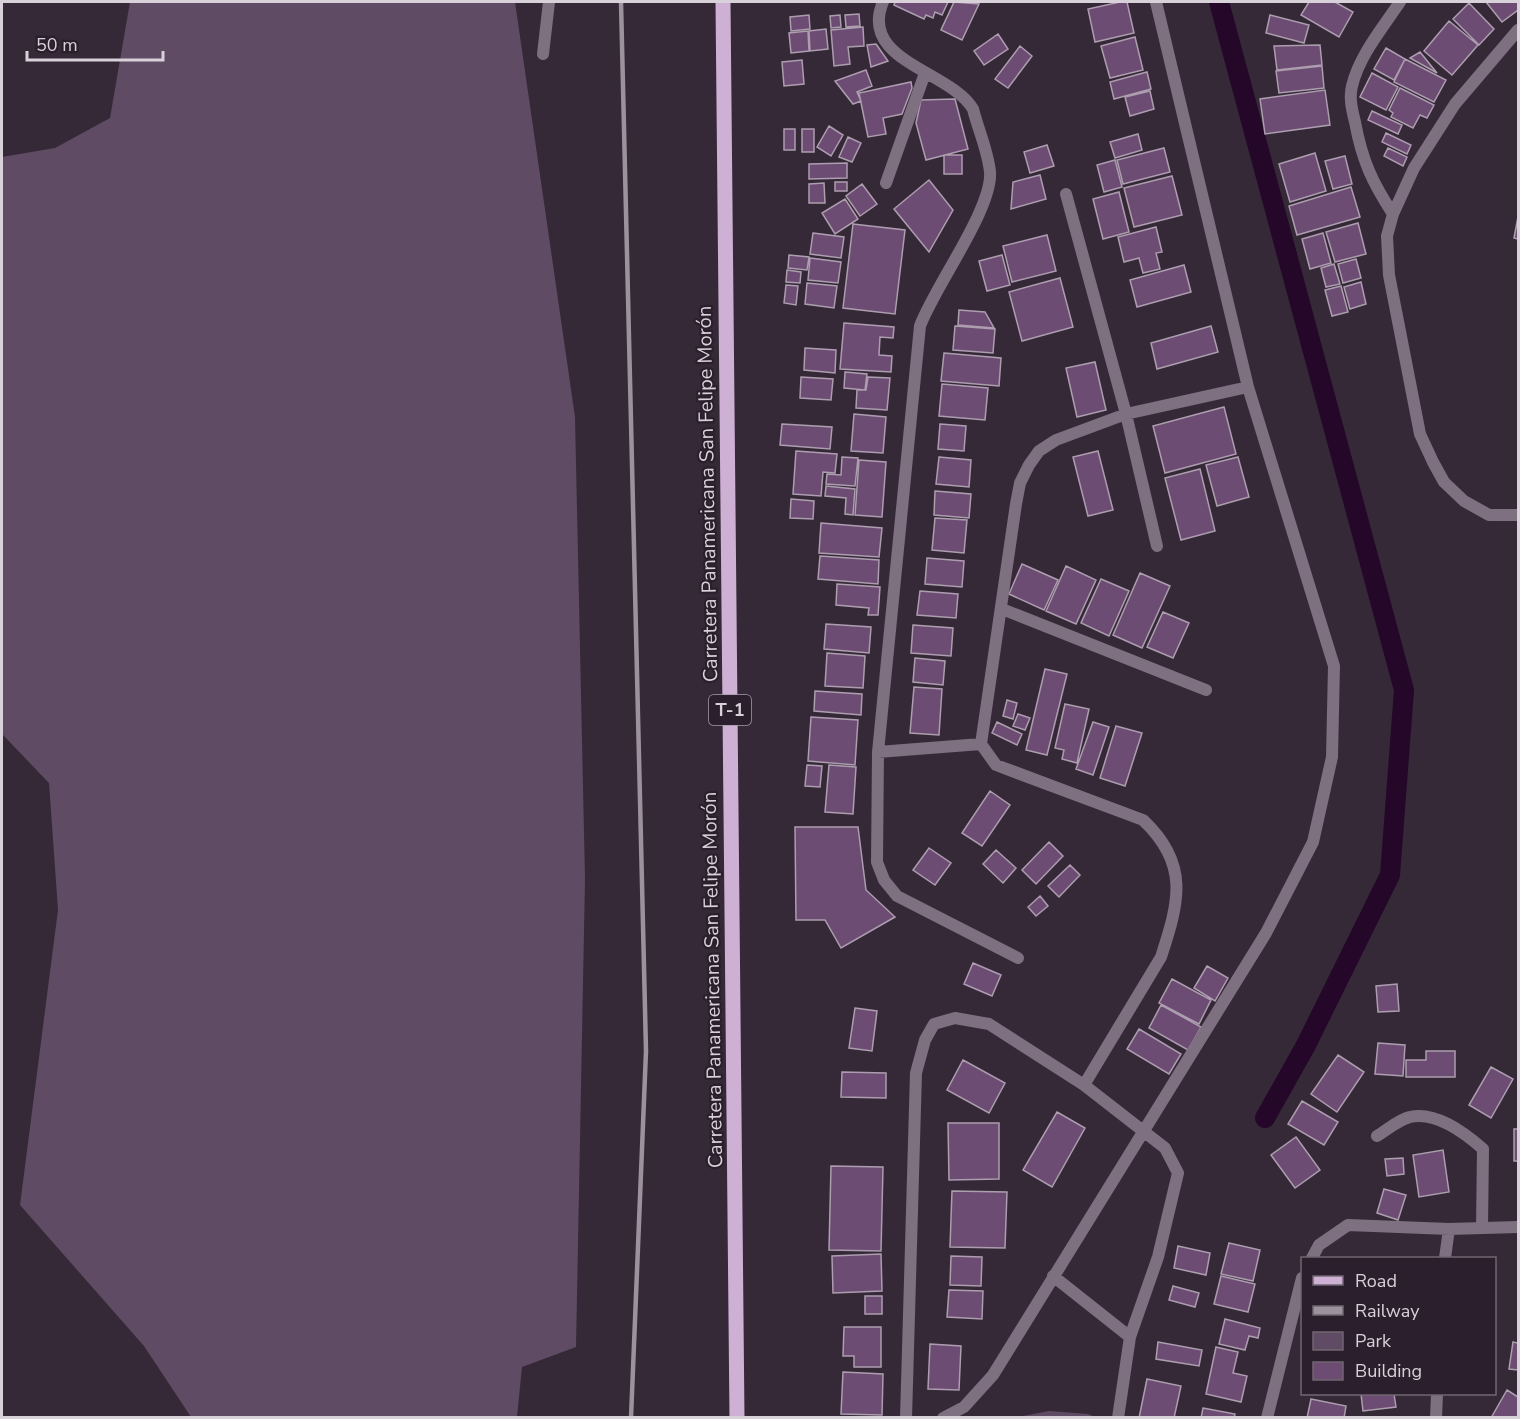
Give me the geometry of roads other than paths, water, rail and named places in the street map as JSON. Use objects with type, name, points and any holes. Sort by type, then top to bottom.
[{"type":"main road","name":"Carretera Panamericana San Felipe Morón","points":[[723,2],[737,1418]]},
{"type":"street","points":[[543,54],[549,2]]},
{"type":"street","points":[[883,2],[879,19],[881,34],[897,56],[959,92],[968,100],[973,109],[990,172],[984,205],[939,286],[920,326],[878,752],[877,862],[884,880],[897,896],[1018,958]]},
{"type":"street","points":[[943,1418],[964,1407],[993,1376],[1266,933],[1313,842],[1332,757],[1334,666],[1248,387],[1156,2]]},
{"type":"street","points":[[1393,214],[1374,185],[1362,158],[1350,99],[1352,84],[1371,45],[1400,2]]},
{"type":"street","points":[[1518,30],[1455,104],[1414,168],[1393,214],[1388,236],[1389,275],[1420,434],[1444,482],[1464,501],[1489,515],[1518,515]]},
{"type":"street","points":[[886,183],[925,72]]},
{"type":"street","points":[[1066,194],[1126,414],[1157,546]]},
{"type":"street","points":[[1084,1085],[1161,957],[1178,903],[1175,868],[1162,838],[1143,820],[996,765],[981,744],[1020,483],[1039,451],[1056,440],[1126,414],[1248,387]]},
{"type":"street","points":[[1002,609],[1206,690]]},
{"type":"street","points":[[878,752],[981,744]]},
{"type":"street","points":[[906,1418],[916,1074],[925,1040],[934,1024],[955,1018],[989,1024],[1084,1085],[1165,1148],[1178,1173],[1158,1257],[1130,1338],[1118,1418]]},
{"type":"street","points":[[1377,1136],[1410,1117],[1432,1119],[1463,1131],[1483,1149],[1482,1227]]},
{"type":"street","points":[[1313,1257],[1319,1245],[1348,1225],[1449,1229],[1518,1227]]},
{"type":"street","points":[[1445,1257],[1449,1229]]},
{"type":"street","points":[[1053,1276],[1130,1338]]},
{"type":"street","points":[[1267,1418],[1301,1282]]},
{"type":"street","points":[[1436,1418],[1437,1395]]},
{"type":"waterway","points":[[1219,2],[1404,690],[1390,875],[1306,1045],[1265,1118]]},
{"type":"railway","points":[[621,2],[646,1051],[631,1418]]}]
